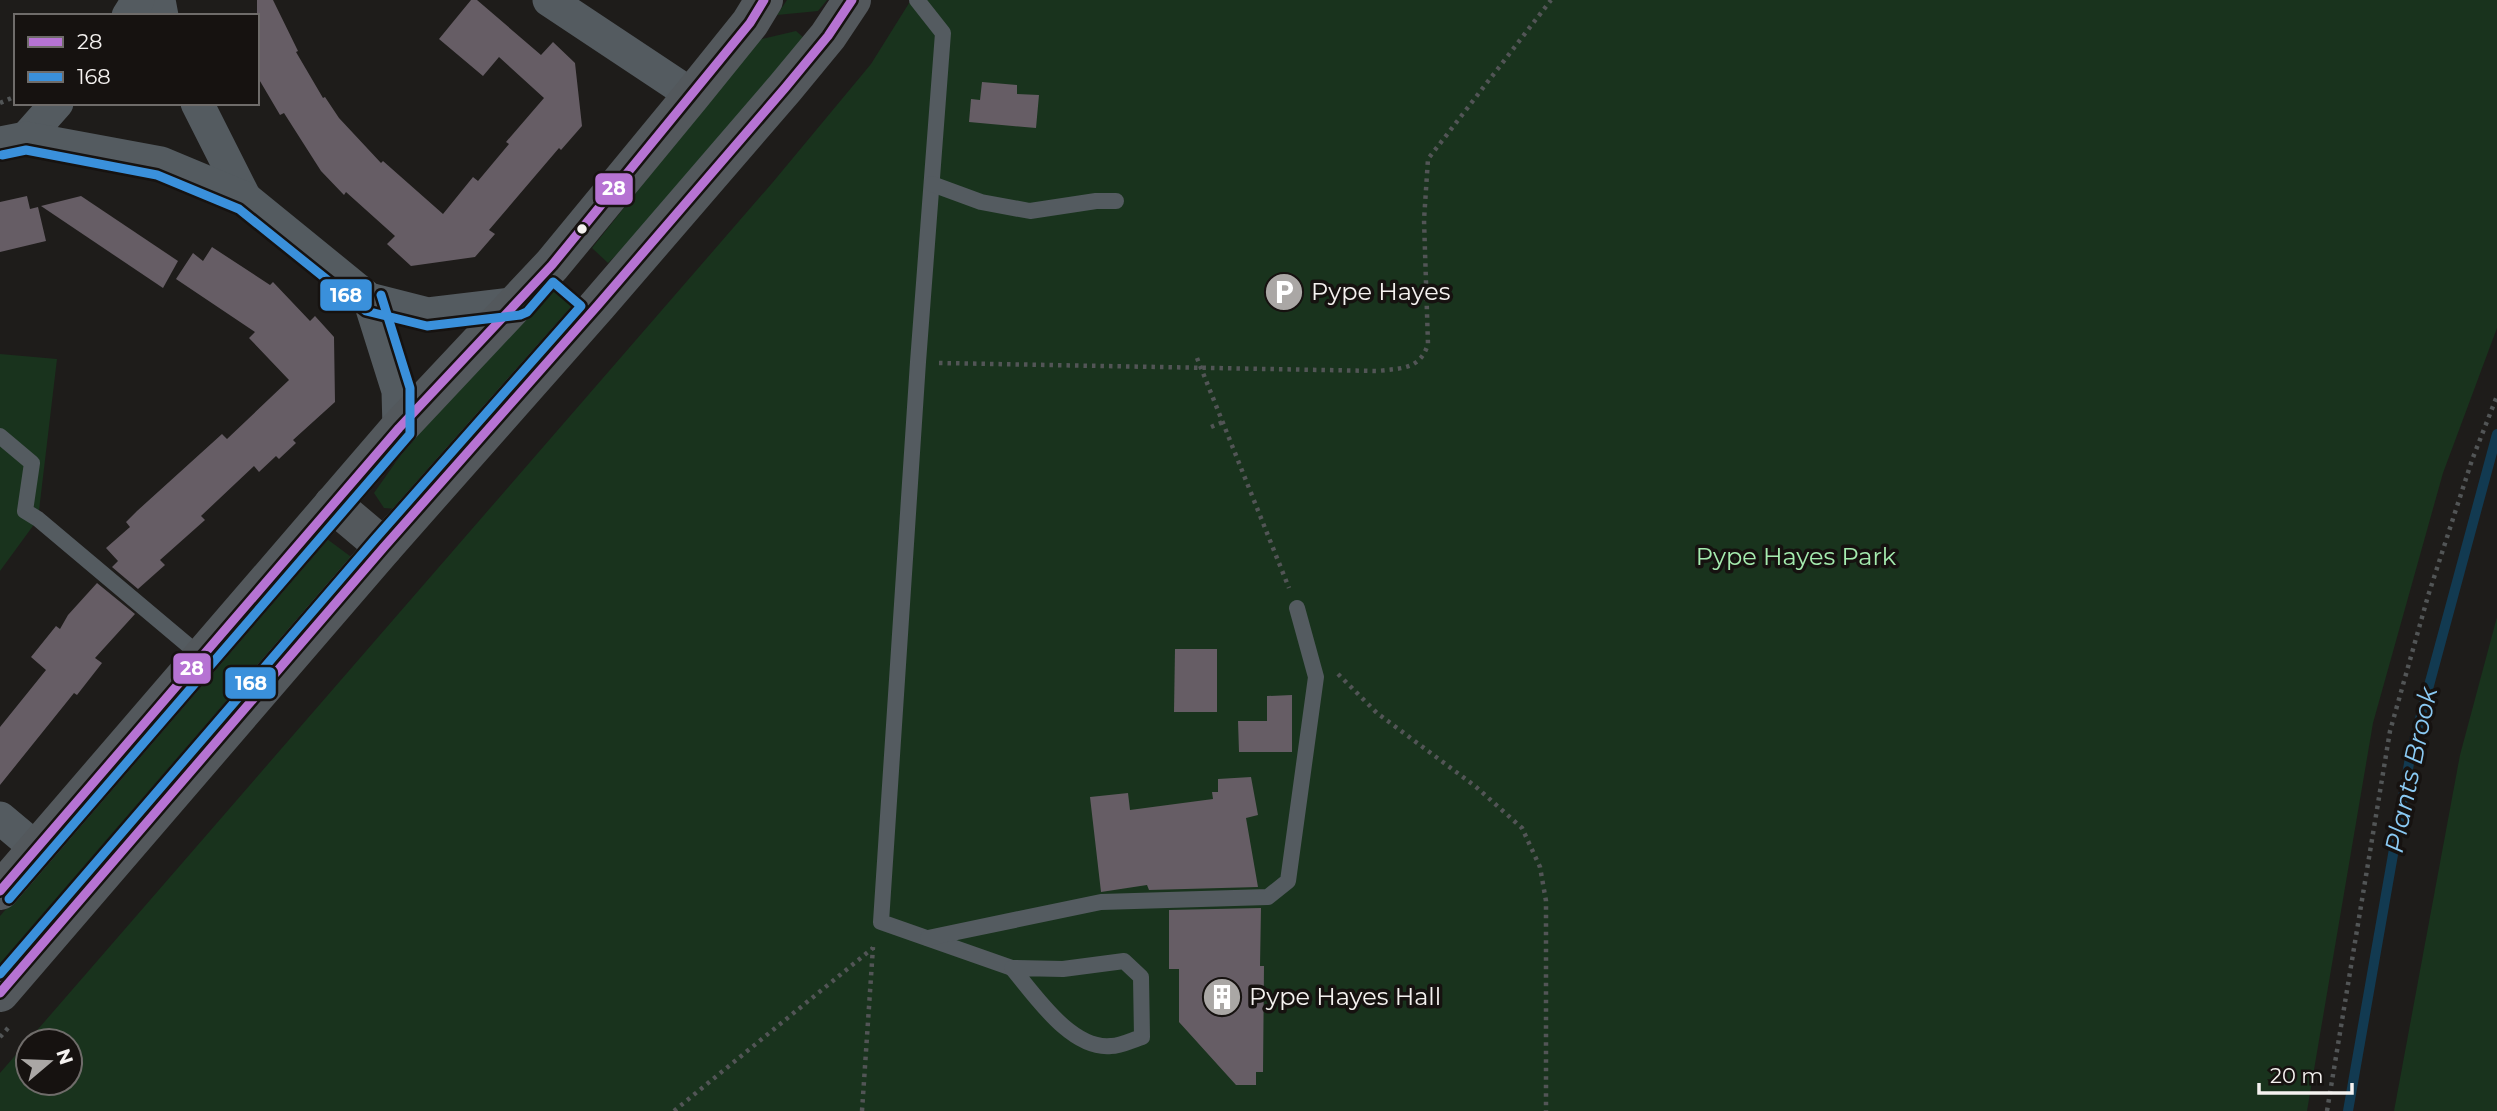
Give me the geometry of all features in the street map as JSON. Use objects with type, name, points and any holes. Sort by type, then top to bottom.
[{"type":"highway","points":[[0,891],[333,504],[363,473],[399,428],[552,265],[750,23],[764,0]]},
{"type":"highway","points":[[0,993],[384,547],[598,305],[828,36],[852,0]]},
{"type":"highway","points":[[552,265],[598,305]]},
{"type":"highway","points":[[333,504],[384,547]]},
{"type":"street","points":[[549,0],[692,95]]},
{"type":"street","points":[[13,140],[55,105]]},
{"type":"street","points":[[198,105],[245,198]]},
{"type":"street","points":[[13,140],[161,163],[245,198],[369,299],[428,314],[519,303]]},
{"type":"street","points":[[369,299],[398,391],[399,428]]},
{"type":"street","points":[[0,818],[37,849]]},
{"type":"lane","points":[[918,0],[943,33],[881,922],[1012,968],[1063,969],[1124,961],[1141,977],[1142,1037],[1110,1047],[1084,1041],[1056,1020],[1012,968]]},
{"type":"lane","points":[[932,184],[981,202],[1030,211],[1096,201],[1116,201]]},
{"type":"lane","points":[[0,436],[32,463],[25,511],[38,519],[202,657]]},
{"type":"lane","points":[[925,939],[1101,902],[1268,897],[1288,881],[1316,677],[1297,608]]},
{"type":"path","points":[[918,362],[1378,371],[1404,368],[1417,363],[1424,356],[1428,344],[1424,220],[1429,159],[1551,0]]},
{"type":"path","points":[[1197,358],[1297,608]]},
{"type":"path","points":[[2327,1111],[2390,731],[2428,596],[2497,396]]},
{"type":"path","points":[[1211,427],[1223,422]]},
{"type":"path","points":[[1330,666],[1377,713],[1475,786],[1522,828],[1540,867],[1546,901],[1546,1111]]},
{"type":"path","points":[[674,1111],[873,948],[862,1111]]},
{"type":"green space","points":[[787,0],[827,0],[818,11],[777,15]]},
{"type":"green space","name":"Pype Hayes Park","points":[[911,0],[2497,0],[2497,328],[2443,473],[2373,723],[2307,1111],[0,1111],[0,1073],[14,1057],[14,1097],[84,1097],[84,1027],[40,1027],[773,182],[871,64]]},
{"type":"green space","points":[[796,31],[804,38],[656,216],[608,263],[592,248],[758,40]]},
{"type":"green space","points":[[550,288],[573,307],[398,509],[384,508],[374,493],[426,419]]},
{"type":"green space","points":[[0,354],[57,359],[38,519],[0,571]]},
{"type":"green space","points":[[327,539],[354,559],[0,966],[0,916]]},
{"type":"green space","points":[[2497,617],[2497,1111],[2394,1111],[2460,755]]},
{"type":"building","points":[[257,0],[273,0],[298,51],[296,52],[323,98],[325,97],[339,118],[381,163],[383,161],[443,214],[473,177],[478,181],[509,144],[506,142],[544,98],[499,57],[483,76],[439,39],[471,0],[477,0],[541,55],[553,42],[575,63],[582,126],[561,150],[559,148],[489,230],[495,234],[475,257],[411,266],[387,244],[395,236],[346,192],[344,195],[321,171],[284,113],[280,115],[259,79]]},
{"type":"building","points":[[982,82],[1017,85],[1017,94],[1039,95],[1036,128],[969,122],[971,99],[980,100]]},
{"type":"building","points":[[27,196],[30,209],[38,207],[46,241],[0,252],[0,202]]},
{"type":"building","points":[[81,196],[178,261],[163,288],[41,206]]},
{"type":"building","points":[[212,247],[270,285],[273,282],[310,321],[315,316],[334,337],[335,402],[293,440],[296,443],[279,459],[276,456],[259,472],[254,466],[201,516],[205,520],[160,560],[165,565],[138,589],[112,567],[118,561],[106,548],[130,527],[126,522],[137,511],[222,434],[227,439],[289,380],[249,338],[255,332],[176,279],[193,253],[203,261]]},
{"type":"building","points":[[97,583],[135,614],[95,658],[102,663],[77,695],[74,693],[0,785],[0,727],[46,670],[31,657],[56,626],[60,629],[68,615]]},
{"type":"building","points":[[1175,649],[1217,649],[1217,712],[1174,712]]},
{"type":"building","points":[[1292,695],[1292,752],[1239,752],[1238,721],[1267,721],[1267,696]]},
{"type":"building","points":[[1251,777],[1258,815],[1246,818],[1258,887],[1149,890],[1147,885],[1101,892],[1090,797],[1128,793],[1130,810],[1213,799],[1212,792],[1218,792],[1218,779]]},
{"type":"building","name":"Pype Hayes Hall","points":[[1261,908],[1260,966],[1264,966],[1263,1072],[1256,1072],[1256,1085],[1236,1085],[1179,1022],[1179,969],[1169,969],[1169,910]]},
{"type":"waterway","name":"Plants Brook","points":[[2348,1111],[2411,752],[2497,434]]},
{"type":"transit line","name":"28","points":[[0,891],[399,428],[552,265],[750,23],[764,0]]},
{"type":"transit line","name":"28","points":[[0,993],[384,547],[785,88],[828,36],[852,0]]},
{"type":"transit line","name":"168","points":[[0,974],[375,539],[581,306],[553,282],[527,312],[520,315],[427,326],[366,311],[239,209],[157,175],[26,150],[2,155]]},
{"type":"transit line","name":"168","points":[[9,899],[410,434],[410,388],[381,295]]},
{"type":"place","name":"Pype Hayes","points":[[1284,292]]},
{"type":"place","name":"Pype Hayes Hall","points":[[1222,997]]}]
